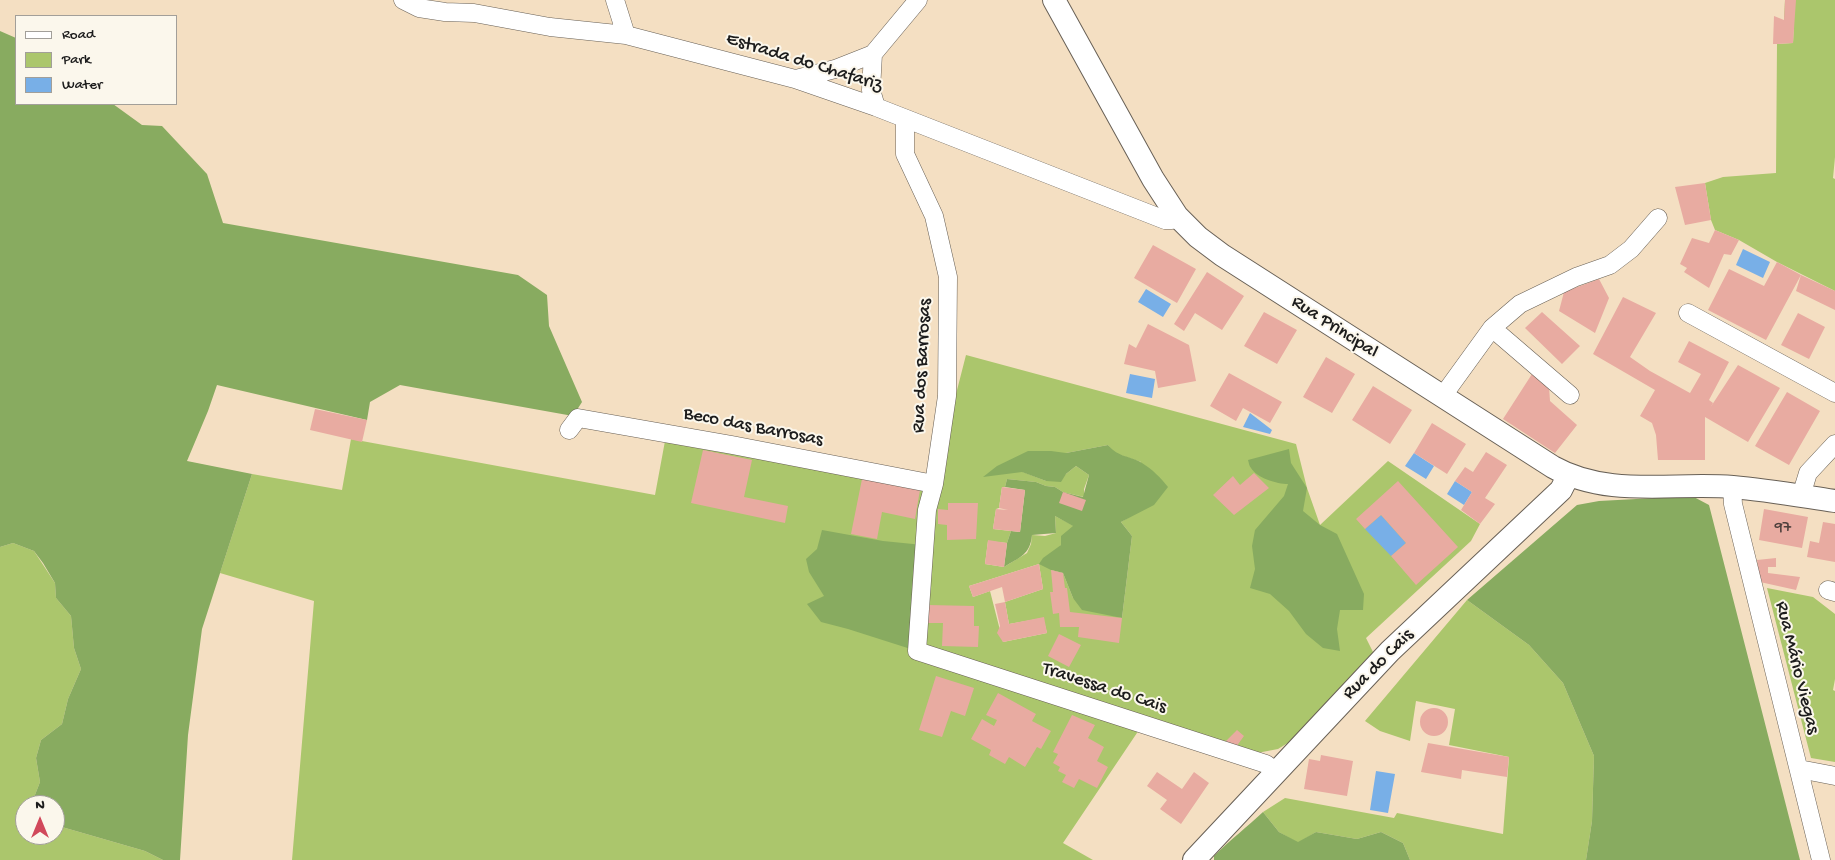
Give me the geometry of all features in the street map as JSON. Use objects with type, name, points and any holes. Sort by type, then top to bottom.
[{"type":"street","name":"Estrada do Chafariz","points":[[403,0],[419,8],[445,12],[475,7],[550,27],[626,35],[795,79],[905,118],[1165,220],[1172,220],[1178,216]]},
{"type":"street","points":[[615,0],[626,35]]},
{"type":"street","points":[[795,79],[835,69],[873,54],[918,0]]},
{"type":"street","name":"Rua Principal","points":[[1054,0],[1153,179],[1178,216],[1198,237],[1222,255],[1442,397],[1568,476],[1594,483],[1732,487],[1835,501]]},
{"type":"street","points":[[873,54],[871,90],[876,108]]},
{"type":"street","name":"Rua dos Barrosas","points":[[905,118],[905,154],[934,216],[948,277],[947,396],[934,484],[927,510],[916,651]]},
{"type":"street","points":[[1442,397],[1492,328],[1520,304],[1576,277],[1610,265],[1631,249],[1658,218]]},
{"type":"street","points":[[1688,313],[1835,393]]},
{"type":"street","points":[[1492,328],[1570,395]]},
{"type":"street","name":"Beco das Barrosas","points":[[569,430],[578,418],[732,445],[934,484]]},
{"type":"street","points":[[1801,496],[1808,473],[1835,444]]},
{"type":"street","name":"Rua do Cais","points":[[1194,860],[1390,651],[1561,490],[1568,476]]},
{"type":"street","name":"Rua Mário Viegas","points":[[1732,487],[1733,504],[1821,860]]},
{"type":"street","name":"Travessa do Cais","points":[[916,651],[1266,764],[1276,772]]},
{"type":"street","points":[[1799,769],[1835,776]]},
{"type":"green space","points":[[1785,0],[1835,0],[1835,157],[1833,178],[1835,179],[1835,291],[1777,262],[1739,240],[1715,230],[1711,220],[1705,183],[1723,177],[1776,173],[1777,44],[1793,43],[1794,23],[1784,20]]},
{"type":"green space","points":[[0,31],[15,38],[15,105],[114,105],[142,125],[162,126],[207,174],[223,223],[518,275],[547,295],[549,326],[582,402],[573,416],[400,385],[370,402],[367,420],[217,385],[187,461],[252,474],[202,629],[188,735],[180,860],[163,860],[145,851],[65,828],[65,795],[35,795],[40,782],[36,758],[41,740],[62,724],[68,699],[81,669],[74,648],[71,616],[56,598],[55,583],[34,551],[13,543],[0,547]]},
{"type":"green space","points":[[966,355],[1296,444],[1307,488],[1320,525],[1388,461],[1480,524],[1471,541],[1366,638],[1374,654],[1299,736],[1278,749],[1257,753],[1143,724],[1063,843],[1093,860],[292,860],[314,601],[220,573],[252,474],[342,490],[351,439],[655,495],[665,441],[933,484]],"holes":[[[1108,445],[1114,453],[1141,462],[1131,516],[1121,522],[1132,536],[1122,618],[1073,598],[1063,573],[1051,570],[1061,545],[1074,526],[1055,516],[1056,533],[1045,536],[1032,535],[1027,553],[1004,567],[985,564],[988,541],[1007,543],[1011,531],[993,529],[1002,487],[1005,487],[1007,479],[1036,482],[1084,497],[1084,489],[1089,475],[1076,466],[1066,474],[1046,481],[1023,472],[1066,453]],[[1039,564],[1043,589],[1005,602],[1009,624],[1043,618],[1047,633],[1003,642],[990,591],[973,597],[969,586]]]},
{"type":"green space","points":[[1108,445],[1116,452],[1146,465],[1168,487],[1154,505],[1121,522],[1132,536],[1122,618],[1082,610],[1073,598],[1063,573],[1039,564],[1043,558],[1061,545],[1061,536],[1073,526],[1055,516],[1056,533],[1032,535],[1029,547],[1023,555],[1004,567],[1007,543],[1011,531],[1020,532],[1025,490],[1005,487],[1007,479],[1036,482],[1083,497],[1089,475],[1076,466],[1066,474],[1061,482],[1046,481],[1022,472],[983,477],[997,466],[1028,451],[1066,453]]},
{"type":"green space","points":[[1289,449],[1291,463],[1307,488],[1303,511],[1320,525],[1337,534],[1364,594],[1363,610],[1340,610],[1337,629],[1340,651],[1323,648],[1306,634],[1289,611],[1270,594],[1250,588],[1255,569],[1252,546],[1255,530],[1284,496],[1288,484],[1273,482],[1258,475],[1250,467],[1248,460]]},
{"type":"green space","points":[[1692,496],[1709,505],[1800,860],[1586,860],[1592,821],[1594,756],[1563,683],[1529,645],[1467,600],[1577,505],[1599,501]]},
{"type":"green space","points":[[822,530],[883,541],[923,545],[917,651],[821,622],[807,604],[824,596],[809,572],[806,559],[817,549]]},
{"type":"green space","points":[[13,543],[34,551],[55,583],[56,598],[71,616],[74,648],[81,669],[68,699],[62,724],[41,740],[36,758],[40,782],[35,795],[15,795],[15,845],[65,845],[65,828],[145,851],[163,860],[0,860],[0,547]]},
{"type":"green space","points":[[1767,588],[1813,597],[1835,614],[1835,679],[1833,690],[1835,691],[1835,762],[1811,758]]},
{"type":"green space","points":[[1467,600],[1529,645],[1563,683],[1594,756],[1592,821],[1586,860],[1410,860],[1403,843],[1381,832],[1357,839],[1316,832],[1298,843],[1279,832],[1263,812],[1285,798],[1394,818],[1397,813],[1503,834],[1509,757],[1449,745],[1455,709],[1416,701],[1410,741],[1380,731],[1365,721]]},
{"type":"green space","points":[[1263,812],[1279,832],[1298,842],[1316,832],[1357,839],[1381,832],[1403,843],[1410,860],[1214,860],[1214,856],[1226,844]]},
{"type":"water","points":[[1743,249],[1770,262],[1763,278],[1736,265]]},
{"type":"water","points":[[1146,289],[1171,304],[1163,317],[1138,302]]},
{"type":"water","points":[[1130,374],[1155,379],[1152,398],[1126,393]]},
{"type":"water","points":[[1250,413],[1272,430],[1270,434],[1243,427]]},
{"type":"water","points":[[1414,453],[1434,466],[1426,479],[1405,466]]},
{"type":"water","points":[[1455,481],[1472,492],[1464,505],[1447,494]]},
{"type":"water","points":[[1381,515],[1406,543],[1391,556],[1365,529]]},
{"type":"water","points":[[1376,771],[1395,774],[1388,813],[1370,810]]},
{"type":"building","points":[[1785,0],[1796,0],[1793,43],[1773,44],[1774,16],[1784,20]]},
{"type":"building","points":[[1705,183],[1711,220],[1685,225],[1675,187]]},
{"type":"building","points":[[1715,230],[1739,240],[1731,255],[1724,254],[1709,288],[1684,272],[1687,268],[1680,264],[1692,238],[1709,243]]},
{"type":"building","points":[[1153,245],[1196,269],[1177,303],[1134,278]]},
{"type":"building","points":[[1777,262],[1801,275],[1766,340],[1708,310],[1729,269],[1764,286]]},
{"type":"building","points":[[1207,272],[1244,296],[1222,330],[1195,313],[1184,331],[1174,324]]},
{"type":"building","points":[[1801,275],[1835,291],[1835,310],[1796,291]]},
{"type":"building","points":[[1599,279],[1609,298],[1595,333],[1559,311],[1564,292]]},
{"type":"building","points":[[1623,297],[1656,313],[1630,357],[1650,371],[1690,393],[1701,374],[1678,362],[1689,341],[1729,362],[1709,400],[1713,403],[1710,408],[1738,365],[1780,388],[1748,442],[1705,417],[1705,460],[1658,460],[1656,435],[1652,423],[1640,416],[1655,390],[1593,354]]},
{"type":"building","points":[[1264,312],[1297,330],[1277,364],[1244,346]]},
{"type":"building","points":[[1542,312],[1580,346],[1562,364],[1525,328]]},
{"type":"building","points":[[1798,313],[1825,327],[1809,359],[1781,345]]},
{"type":"building","points":[[1148,324],[1189,345],[1196,381],[1158,388],[1155,371],[1124,364],[1129,344],[1136,348]]},
{"type":"building","points":[[1326,357],[1355,374],[1332,413],[1303,397]]},
{"type":"building","points":[[1229,373],[1282,402],[1270,423],[1243,408],[1236,421],[1210,406]]},
{"type":"building","points":[[1532,374],[1549,386],[1550,401],[1577,425],[1555,453],[1503,419]]},
{"type":"building","points":[[1373,386],[1412,410],[1390,444],[1352,420]]},
{"type":"building","points":[[1787,392],[1820,411],[1789,465],[1755,446]]},
{"type":"building","points":[[315,409],[367,420],[362,442],[310,430]]},
{"type":"building","points":[[1432,423],[1466,444],[1447,474],[1414,453]]},
{"type":"building","points":[[703,450],[752,460],[744,497],[788,506],[785,523],[691,503]]},
{"type":"building","points":[[1486,452],[1507,465],[1485,498],[1495,504],[1480,524],[1461,510],[1472,492],[1455,481],[1465,467],[1473,472]]},
{"type":"building","points":[[1254,473],[1269,488],[1234,515],[1213,495],[1233,476],[1240,485]]},
{"type":"building","points":[[862,479],[920,490],[915,519],[882,512],[877,539],[851,534]]},
{"type":"building","points":[[1398,481],[1458,547],[1416,585],[1391,556],[1406,543],[1381,515],[1365,529],[1356,519]]},
{"type":"building","points":[[1002,487],[1025,490],[1020,532],[993,529],[996,509],[1008,510],[999,508]]},
{"type":"building","points":[[1063,492],[1086,500],[1082,511],[1059,503]]},
{"type":"building","points":[[948,503],[978,503],[976,539],[947,540],[947,525],[938,524],[938,509],[948,510]]},
{"type":"building","points":[[1764,509],[1808,517],[1802,548],[1759,540]]},
{"type":"building","points":[[1823,522],[1835,524],[1835,562],[1807,557],[1810,541],[1819,543]]},
{"type":"building","points":[[988,540],[1007,543],[1004,567],[985,564]]},
{"type":"building","points":[[1776,558],[1776,567],[1768,567],[1768,573],[1800,577],[1796,590],[1760,582],[1757,560]]},
{"type":"building","points":[[1039,564],[1043,589],[1005,602],[1002,587],[973,597],[969,586]]},
{"type":"building","points":[[1051,570],[1063,573],[1070,612],[1122,618],[1119,643],[1078,637],[1079,627],[1060,627],[1059,613],[1053,614],[1050,592],[1053,592]]},
{"type":"building","points":[[1005,602],[1009,624],[1044,617],[1047,633],[1003,642],[997,633],[1000,626],[995,604]]},
{"type":"building","points":[[928,605],[974,606],[974,626],[979,626],[978,647],[942,646],[943,623],[928,623]]},
{"type":"building","points":[[1059,634],[1081,645],[1069,667],[1048,656]]},
{"type":"building","points":[[936,676],[974,688],[965,716],[951,711],[942,737],[919,730]]},
{"type":"building","points":[[998,693],[1036,714],[1032,721],[1051,731],[1041,749],[1037,747],[1025,767],[1009,757],[1005,764],[989,755],[991,750],[971,739],[982,719],[994,726],[997,720],[986,715]]},
{"type":"building","points":[[1434,708],[1444,712],[1448,722],[1444,732],[1434,736],[1424,732],[1420,722],[1424,712]]},
{"type":"building","points":[[1072,715],[1095,725],[1088,738],[1104,747],[1097,761],[1108,767],[1097,788],[1079,779],[1074,788],[1062,782],[1066,775],[1058,771],[1060,767],[1053,763],[1058,754],[1053,752]]},
{"type":"building","points":[[1237,730],[1244,736],[1236,747],[1224,743]]},
{"type":"building","points":[[1428,743],[1509,757],[1507,777],[1462,770],[1461,779],[1421,772]]},
{"type":"building","points":[[1321,755],[1353,761],[1347,796],[1304,789],[1309,759],[1320,761]]},
{"type":"building","points":[[1157,772],[1182,789],[1194,772],[1209,783],[1181,824],[1160,809],[1167,800],[1147,786]]}]
